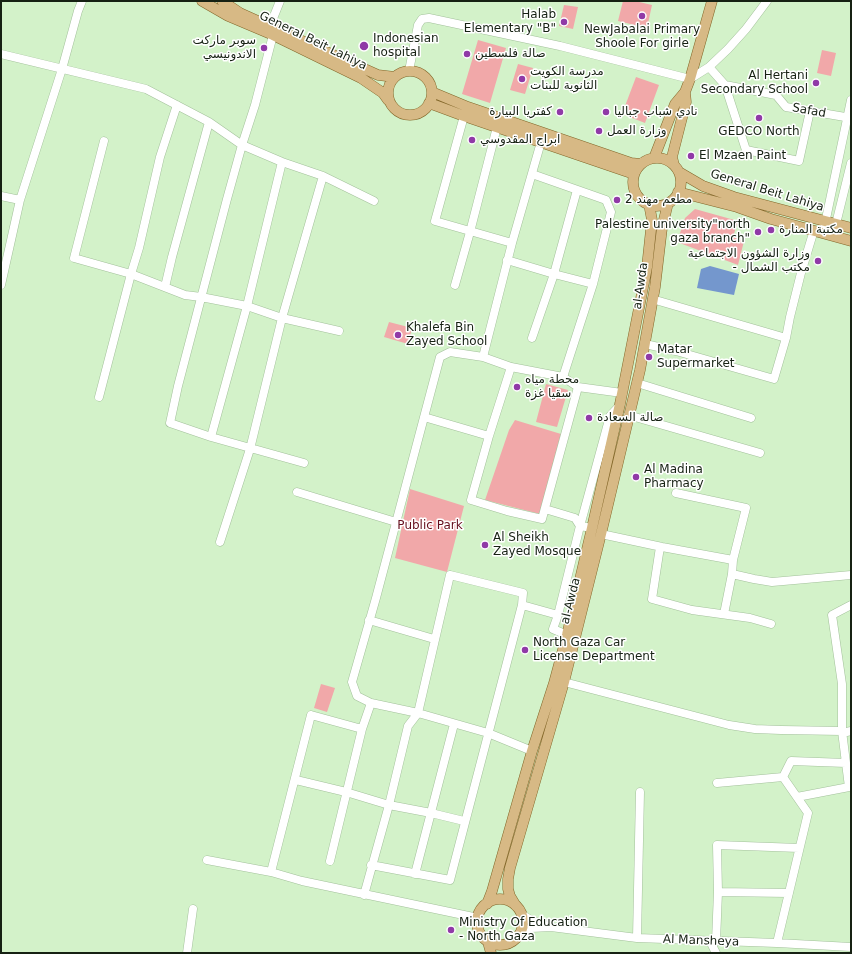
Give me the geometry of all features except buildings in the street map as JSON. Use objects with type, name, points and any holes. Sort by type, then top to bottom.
[{"type":"main road","name":"General Beit Lahiya","points":[[202,1],[228,16],[272,31],[378,74],[395,77]]},
{"type":"main road","name":"General Beit Lahiya","points":[[222,1],[272,31],[361,78],[383,93],[388,100]]},
{"type":"main road","points":[[654,158],[675,104],[684,92],[690,79],[712,1]]},
{"type":"main road","points":[[410,71],[418,72],[425,77],[430,84],[432,92],[429,103],[425,109],[419,113],[405,115],[395,110],[388,100],[388,88],[395,77],[403,72],[410,71]]},
{"type":"main road","points":[[432,92],[468,107],[631,163],[641,164]]},
{"type":"main road","points":[[676,169],[664,159],[654,158],[647,160],[641,164],[634,174],[633,181],[635,192],[642,201],[649,204],[661,205],[668,203],[678,192],[680,180],[672,157],[686,102],[684,92]]},
{"type":"main road","points":[[429,103],[634,174]]},
{"type":"main road","name":"General Beit Lahiya","points":[[676,169],[703,186],[734,197],[851,228]]},
{"type":"main road","name":"General Beit Lahiya","points":[[678,192],[737,207],[771,219],[851,241]]},
{"type":"main road","name":"al-Awda","points":[[518,910],[510,896],[508,889],[510,868],[564,682],[637,383],[645,344],[662,228],[668,203]]},
{"type":"main road","name":"al-Awda","points":[[487,904],[567,635],[592,528],[620,404],[646,267],[652,220],[649,204]]},
{"type":"main road","points":[[503,900],[512,903],[518,910],[523,923],[520,934],[504,949],[488,942],[482,937],[478,930],[478,918],[480,911],[487,904],[493,901],[503,900]]},
{"type":"main road","points":[[488,942],[491,953]]},
{"type":"street","points":[[1,285],[20,200],[82,1]]},
{"type":"street","points":[[280,1],[255,105],[242,145],[201,297],[170,423],[250,449],[304,464]]},
{"type":"street","points":[[410,71],[418,25],[422,19],[430,18],[560,46],[690,79],[709,66],[728,49],[746,29],[767,1]]},
{"type":"street","points":[[1,54],[146,89],[209,122],[242,145],[282,162],[323,176],[374,201]]},
{"type":"street","points":[[709,66],[725,85],[746,150],[799,161],[810,111]]},
{"type":"street","name":"Safad","points":[[725,85],[776,95],[786,107],[849,118]]},
{"type":"street","points":[[645,344],[676,351],[774,379],[786,338],[801,273],[818,231],[826,222],[849,118],[851,100]]},
{"type":"street","points":[[99,397],[139,248],[160,157],[177,105]]},
{"type":"street","points":[[464,116],[435,221],[512,243]]},
{"type":"street","points":[[165,287],[209,122]]},
{"type":"street","points":[[454,285],[470,232],[497,127]]},
{"type":"street","points":[[104,141],[74,258],[131,274],[186,295],[247,306],[282,318],[339,331]]},
{"type":"street","points":[[483,357],[507,260],[540,142]]},
{"type":"street","points":[[211,437],[247,306],[282,162]]},
{"type":"street","points":[[833,236],[851,163]]},
{"type":"street","points":[[532,174],[606,200],[611,212],[593,284],[564,377]]},
{"type":"street","points":[[220,542],[250,449],[282,318],[323,176]]},
{"type":"street","points":[[532,338],[554,274],[577,190]]},
{"type":"street","points":[[1,196],[20,200]]},
{"type":"street","points":[[507,260],[593,284]]},
{"type":"street","points":[[652,299],[786,338]]},
{"type":"street","points":[[532,751],[488,733],[418,713],[371,703],[357,696],[352,682],[440,357],[450,352],[483,357],[511,367],[564,377],[578,387],[622,393]]},
{"type":"street","points":[[511,367],[488,436],[471,500],[507,511],[542,519],[546,509],[578,387]]},
{"type":"street","points":[[637,383],[751,418]]},
{"type":"street","points":[[567,635],[553,629],[558,615],[580,526],[610,416],[620,404]]},
{"type":"street","points":[[628,415],[760,453]]},
{"type":"street","points":[[424,417],[488,436]]},
{"type":"street","points":[[297,492],[396,522]]},
{"type":"street","points":[[676,493],[746,508],[724,614]]},
{"type":"street","points":[[546,509],[575,518],[580,526],[592,528]]},
{"type":"street","points":[[601,534],[660,547],[734,560]]},
{"type":"street","points":[[660,547],[652,599],[692,610],[750,618],[771,624]]},
{"type":"street","points":[[732,574],[754,580],[772,582],[851,575]]},
{"type":"street","points":[[364,895],[371,865],[389,806],[408,726],[418,713],[450,575],[523,594],[522,605],[464,821],[450,880],[371,865]]},
{"type":"street","points":[[522,605],[558,615]]},
{"type":"street","points":[[797,797],[849,787],[842,732],[842,684],[832,615],[851,605]]},
{"type":"street","points":[[369,620],[434,639]]},
{"type":"street","points":[[564,682],[729,725],[774,730],[851,731]]},
{"type":"street","points":[[330,861],[362,729],[371,703]]},
{"type":"street","points":[[271,872],[296,780],[311,715],[362,729]]},
{"type":"street","points":[[415,874],[454,724]]},
{"type":"street","points":[[783,777],[791,761],[846,763]]},
{"type":"street","points":[[716,782],[783,777]]},
{"type":"street","points":[[777,943],[808,812],[783,777]]},
{"type":"street","points":[[296,780],[346,792],[389,806],[431,813],[464,821]]},
{"type":"street","points":[[637,938],[640,792]]},
{"type":"street","points":[[716,953],[713,941],[718,892],[717,845],[799,848]]},
{"type":"street","points":[[207,860],[271,872],[302,882],[478,918]]},
{"type":"street","points":[[718,892],[789,893]]},
{"type":"street","points":[[187,953],[193,909]]},
{"type":"street","name":"Al Mansheya","points":[[518,910],[534,922],[552,927],[637,938],[851,947]]},
{"type":"street","name":"Al Mansheya","points":[[520,934],[531,928],[552,927]]},
{"type":"green space","points":[[623,1],[635,1],[652,5],[647,28],[618,21]]},
{"type":"green space","points":[[564,5],[578,7],[573,29],[559,26]]},
{"type":"green space","points":[[478,40],[506,48],[490,103],[462,94]]},
{"type":"green space","points":[[822,50],[836,53],[831,76],[817,73]]},
{"type":"green space","points":[[518,64],[533,68],[525,94],[510,90]]},
{"type":"green space","points":[[636,77],[659,85],[645,123],[622,114]]},
{"type":"green space","points":[[695,209],[738,221],[733,237],[744,241],[738,265],[677,242],[685,218]]},
{"type":"green space","points":[[389,322],[412,328],[408,344],[384,337]]},
{"type":"green space","points":[[546,384],[568,390],[557,427],[536,422]]},
{"type":"green space","points":[[515,420],[561,434],[540,514],[485,500],[509,430]]},
{"type":"green space","name":"Public Park","points":[[410,489],[464,506],[447,572],[395,558]]},
{"type":"green space","points":[[321,684],[335,688],[327,712],[314,708]]},
{"type":"water","points":[[710,266],[739,274],[734,295],[697,288],[701,269]]},
{"type":"place","name":"NewJabalai Primary Shoole For girle","points":[[642,16]]},
{"type":"place","name":"Halab Elementary \"B\"","points":[[564,22]]},
{"type":"place","name":"Indonesian hospital","points":[[364,46]]},
{"type":"place","name":"سوبر ماركت الاندونيسي","points":[[264,48]]},
{"type":"place","name":"صالة فلسطين","points":[[467,54]]},
{"type":"place","name":"مدرسة الكويت الثانوية للبنات","points":[[522,79]]},
{"type":"place","name":"Al Hertani Secondary School","points":[[816,83]]},
{"type":"place","name":"كفتريا البيارة","points":[[560,112]]},
{"type":"place","name":"نادي شباب جباليا","points":[[606,112]]},
{"type":"place","name":"GEDCO North","points":[[759,118]]},
{"type":"place","name":"وزارة العمل","points":[[599,131]]},
{"type":"place","name":"ابراج المقدوسي","points":[[472,140]]},
{"type":"place","name":"El Mzaen Paint","points":[[691,156]]},
{"type":"place","name":"مطعم مهند 2","points":[[617,200]]},
{"type":"place","name":"مكتبة المنارة","points":[[771,230]]},
{"type":"place","name":"Palestine university\"north gaza branch\"","points":[[758,232]]},
{"type":"place","name":"وزارة الشؤون الاجتماعية - مكتب الشمال","points":[[818,261]]},
{"type":"place","name":"Khalefa Bin Zayed School","points":[[398,335]]},
{"type":"place","name":"Matar Supermarket","points":[[649,357]]},
{"type":"place","name":"محطة مياه سقيا غزة","points":[[517,387]]},
{"type":"place","name":"صالة السعادة","points":[[589,418]]},
{"type":"place","name":"Al Madina Pharmacy","points":[[636,477]]},
{"type":"place","name":"Al Sheikh Zayed Mosque","points":[[485,545]]},
{"type":"place","name":"North Gaza Car License Department","points":[[525,650]]},
{"type":"place","name":"Ministry Of Education - North Gaza","points":[[451,930]]}]
